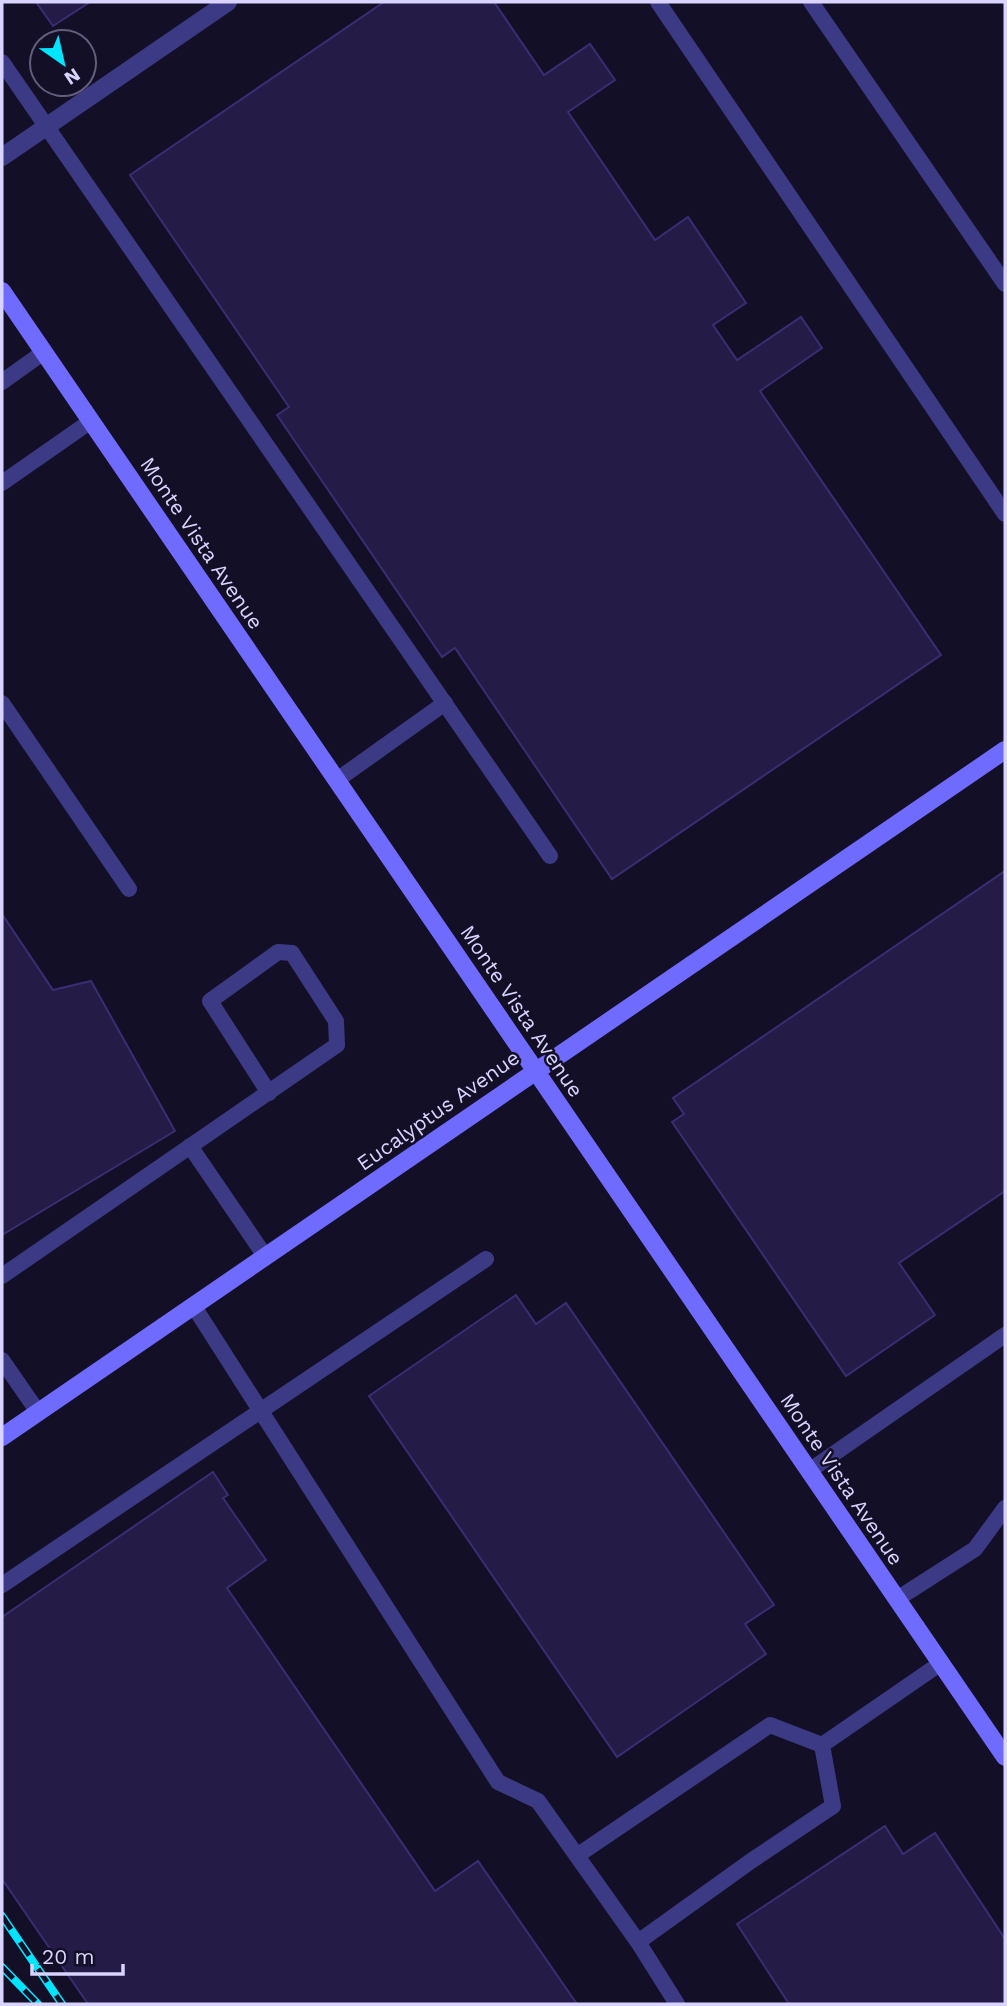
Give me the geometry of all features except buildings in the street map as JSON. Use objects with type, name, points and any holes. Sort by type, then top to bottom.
[{"type":"street","points":[[2,157],[228,2]]},
{"type":"street","name":"Monte Vista Avenue","points":[[2,291],[1005,1757]]},
{"type":"street","name":"Eucalyptus Avenue","points":[[2,1437],[1005,750]]},
{"type":"lane","points":[[658,2],[1005,514]]},
{"type":"lane","points":[[811,2],[1005,284]]},
{"type":"lane","points":[[2,62],[550,856]]},
{"type":"lane","points":[[2,382],[44,352]]},
{"type":"lane","points":[[2,483],[91,421]]},
{"type":"lane","points":[[2,703],[130,889]]},
{"type":"lane","points":[[337,780],[445,703]]},
{"type":"lane","points":[[2,1276],[269,1093],[337,1045],[336,1021],[292,953],[278,952],[210,1001],[269,1093]]},
{"type":"lane","points":[[190,1146],[265,1256]]},
{"type":"lane","points":[[2,1586],[486,1259]]},
{"type":"lane","points":[[193,1305],[498,1782],[538,1801],[638,1942],[677,2004]]},
{"type":"lane","points":[[809,1471],[1005,1335]]},
{"type":"lane","points":[[2,1360],[38,1412]]},
{"type":"lane","points":[[897,1599],[975,1549],[1005,1508]]},
{"type":"lane","points":[[822,1745],[941,1663]]},
{"type":"lane","points":[[578,1855],[770,1725],[822,1745]]},
{"type":"lane","points":[[638,1942],[833,1806],[822,1745]]},
{"type":"railway","points":[[2,1916],[62,2004]]},
{"type":"railway","points":[[2,1967],[38,2004]]}]
